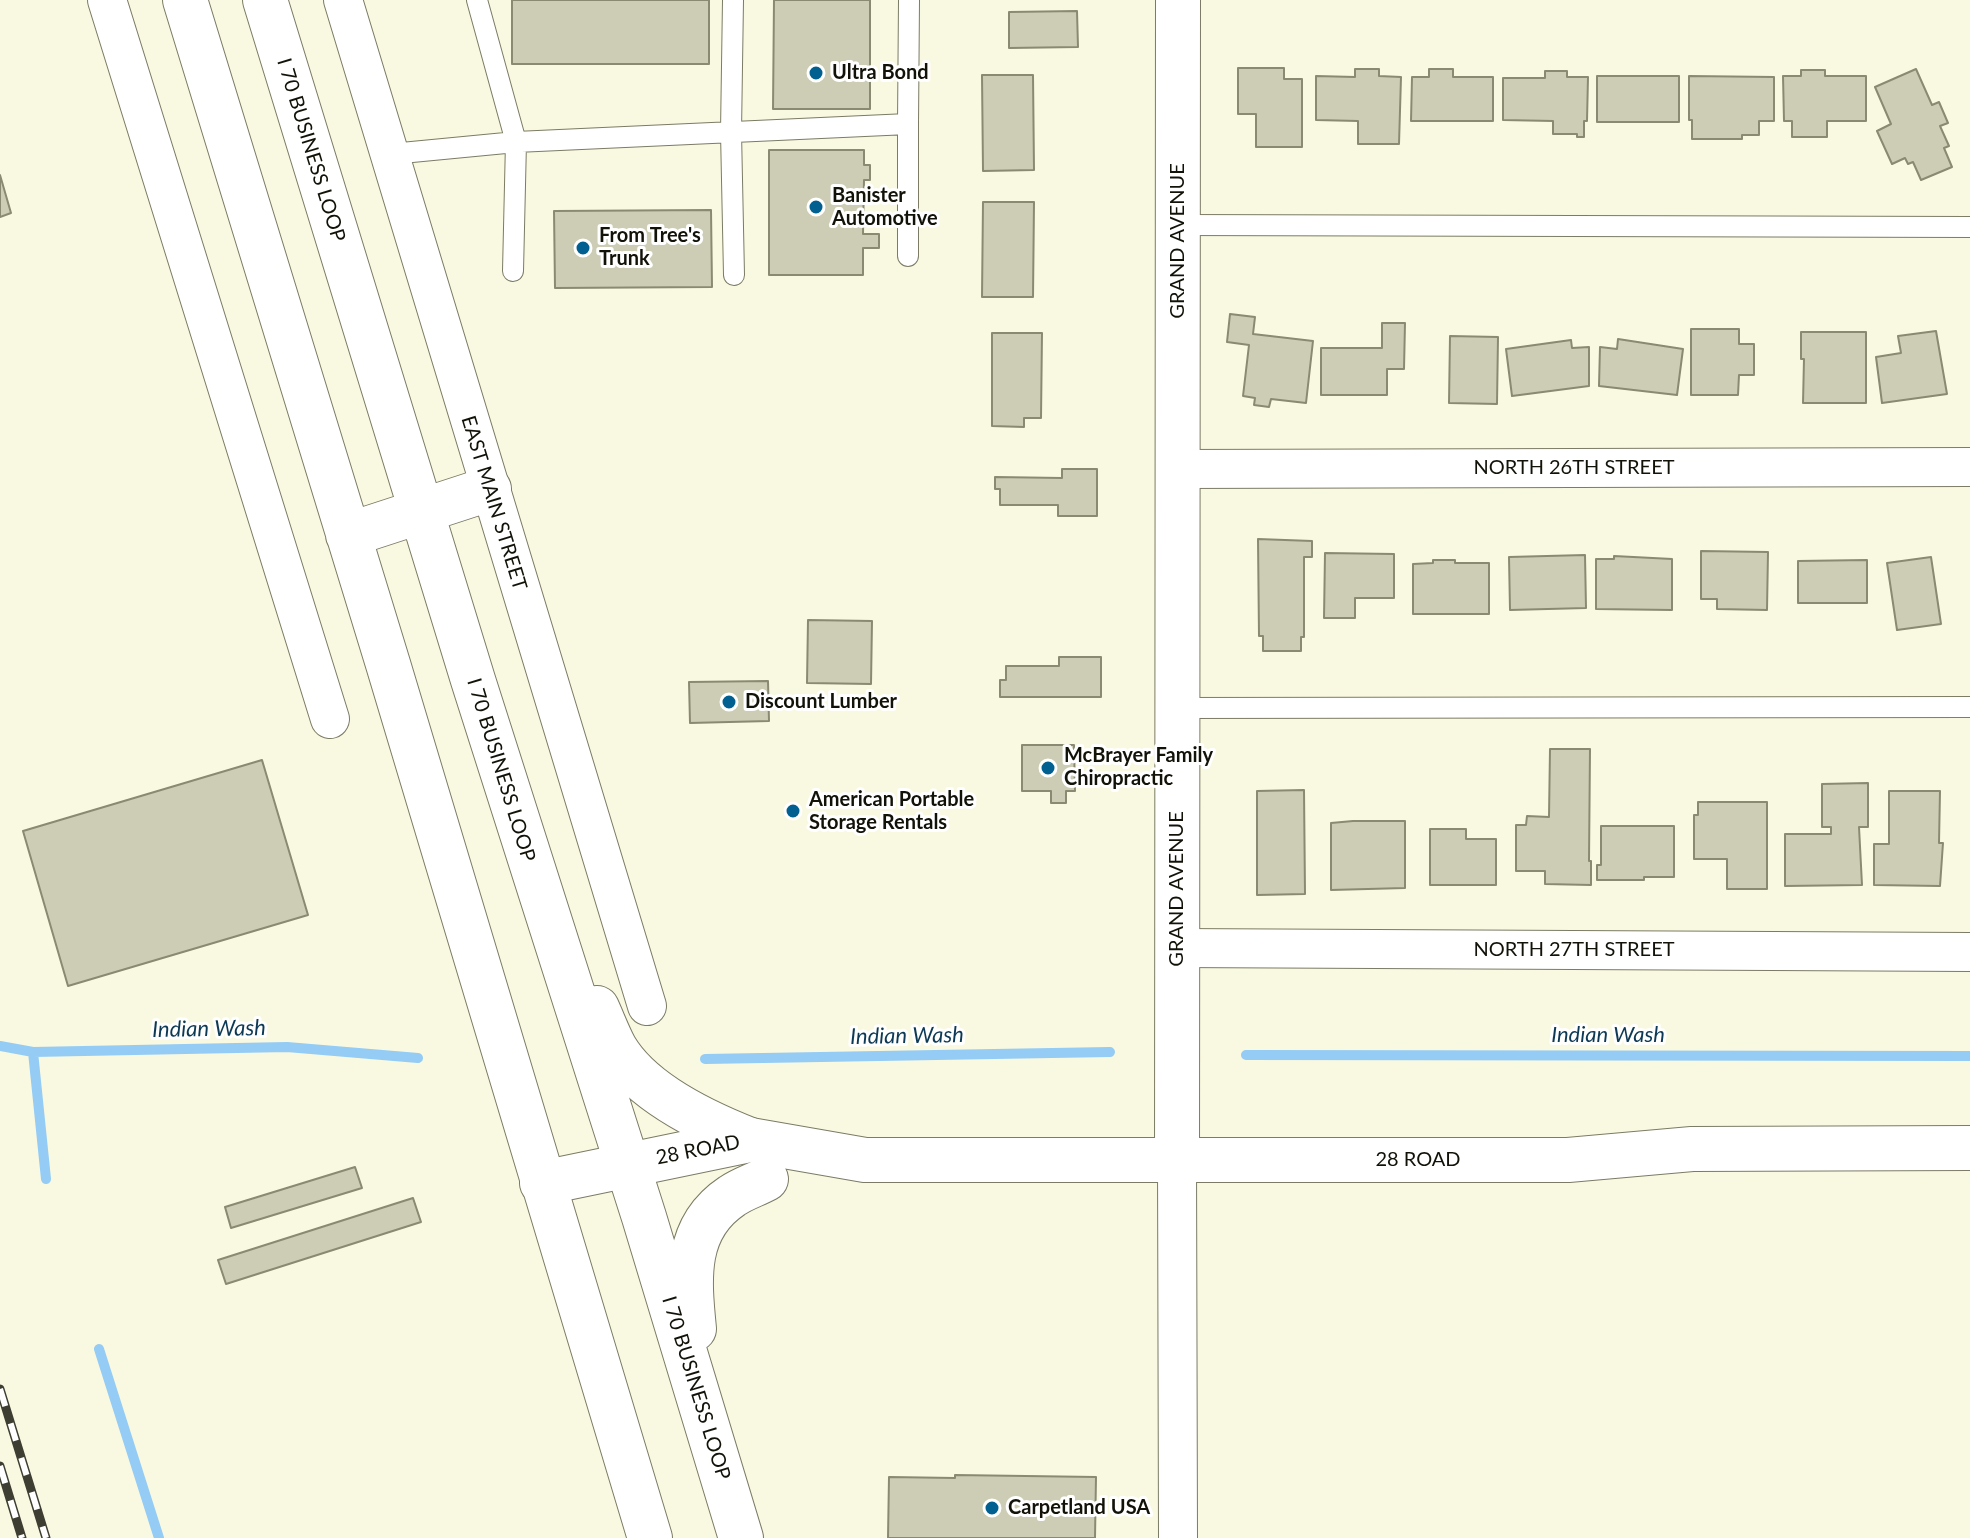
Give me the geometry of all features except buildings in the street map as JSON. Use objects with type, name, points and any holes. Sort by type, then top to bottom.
[{"type":"main road","points":[[185,0],[650,1538]]},
{"type":"main road","name":"I 70 BUSINESS LOOP","points":[[265,0],[741,1538]]},
{"type":"main road","name":"GRAND AVENUE","points":[[1177,1159],[1178,0]]},
{"type":"main road","points":[[348,535],[489,489]]},
{"type":"main road","points":[[529,860],[616,1050],[639,1076],[663,1095],[718,1127],[758,1160],[731,1197],[703,1226],[695,1241],[690,1291],[701,1407]]},
{"type":"main road","name":"28 ROAD","points":[[542,1183],[627,1164],[758,1160],[1568,1160],[1692,1149],[1970,1148]]},
{"type":"street","points":[[107,0],[330,719]]},
{"type":"street","name":"EAST MAIN STREET","points":[[343,0],[647,1006]]},
{"type":"street","name":"NORTH 26TH STREET","points":[[1178,469],[1970,467]]},
{"type":"street","name":"NORTH 27TH STREET","points":[[1177,948],[1970,952]]},
{"type":"street","name":"GRAND AVENUE","points":[[1177,1159],[1178,1538]]},
{"type":"lane","points":[[477,0],[516,142],[513,271]]},
{"type":"lane","points":[[733,0],[731,132],[734,275]]},
{"type":"lane","points":[[908,256],[909,0]]},
{"type":"lane","points":[[391,154],[516,142],[908,124]]},
{"type":"lane","points":[[1178,225],[1970,227]]},
{"type":"lane","points":[[1177,708],[1970,707]]},
{"type":"waterway","name":"Indian Wash","points":[[0,1046],[33,1052],[287,1047],[418,1058]]},
{"type":"waterway","points":[[33,1052],[46,1179]]},
{"type":"waterway","name":"Indian Wash","points":[[705,1059],[1110,1052]]},
{"type":"waterway","name":"Indian Wash","points":[[1246,1055],[1970,1056]]},
{"type":"waterway","points":[[99,1349],[159,1538]]},
{"type":"railway","points":[[0,1389],[46,1538]]},
{"type":"railway","points":[[0,1466],[22,1538]]},
{"type":"place","name":"Ultra Bond","points":[[816,73]]},
{"type":"place","name":"Banister Automotive","points":[[816,207]]},
{"type":"place","name":"From Tree's Trunk","points":[[583,248]]},
{"type":"place","name":"Discount Lumber","points":[[729,702]]},
{"type":"place","name":"McBrayer Family Chiropractic","points":[[1048,768]]},
{"type":"place","name":"American Portable Storage Rentals","points":[[793,811]]},
{"type":"place","name":"Carpetland USA","points":[[992,1508]]}]
